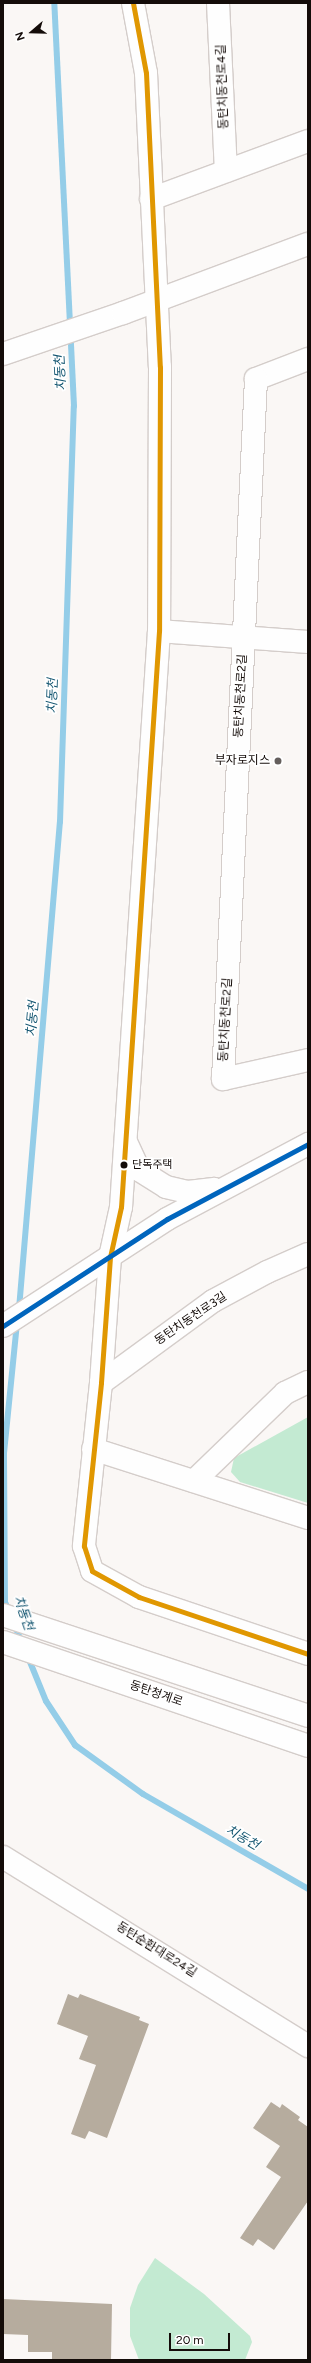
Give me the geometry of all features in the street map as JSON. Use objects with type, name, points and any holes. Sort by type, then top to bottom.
[{"type":"street","points":[[133,3],[146,73],[160,367],[159,631],[121,1207],[110,1257],[101,1383],[84,1546],[92,1571],[139,1597],[308,1654]]},
{"type":"street","name":"동탄치동천로4길","points":[[218,3],[226,172]]},
{"type":"street","points":[[151,199],[308,141]]},
{"type":"street","points":[[3,354],[123,313],[308,244]]},
{"type":"street","name":"동탄치동천로2길","points":[[308,358],[256,379],[223,1079],[308,1060]]},
{"type":"street","points":[[159,631],[308,642]]},
{"type":"street","points":[[126,1142],[139,1170],[166,1186],[188,1192],[223,1188]]},
{"type":"street","points":[[3,1326],[167,1219],[308,1144]]},
{"type":"street","name":"동탄치동천로3길","points":[[101,1383],[213,1302],[267,1272],[308,1254]]},
{"type":"street","points":[[194,1481],[286,1392],[308,1382]]},
{"type":"street","points":[[93,1449],[308,1518]]},
{"type":"street","points":[[3,1615],[308,1716]]},
{"type":"street","name":"동탄청계로","points":[[3,1642],[308,1746]]},
{"type":"street","name":"동탄순환대로24길","points":[[3,1857],[308,2046]]},
{"type":"green space","points":[[308,1417],[308,1503],[240,1482],[231,1472],[234,1458]]},
{"type":"green space","points":[[155,2258],[204,2294],[250,2336],[252,2342],[245,2360],[139,2360],[130,2336],[130,2308],[138,2285]]},
{"type":"building","points":[[68,1994],[78,1998],[80,1994],[140,2017],[139,2020],[149,2024],[107,2138],[89,2131],[85,2139],[71,2134],[96,2065],[79,2059],[88,2036],[57,2024]]},
{"type":"building","points":[[271,2102],[280,2108],[282,2104],[300,2117],[298,2120],[308,2127],[308,2201],[274,2250],[258,2239],[253,2246],[240,2238],[281,2177],[266,2167],[280,2146],[253,2128]]},
{"type":"building","points":[[3,2299],[112,2304],[111,2360],[52,2360],[52,2352],[28,2352],[28,2335],[3,2334]]},
{"type":"waterway","name":"치동천","points":[[19,1309],[60,822],[74,406],[54,3]]},
{"type":"waterway","name":"치동천","points":[[9,1611],[5,1602],[4,1453],[17,1322]]},
{"type":"waterway","name":"치동천","points":[[14,1624],[22,1643]]},
{"type":"waterway","name":"치동천","points":[[28,1657],[46,1701],[75,1745],[143,1794],[308,1889]]},
{"type":"transit line","points":[[133,3],[146,73],[160,367],[159,631],[121,1207],[110,1257],[101,1383],[84,1546],[92,1571],[139,1597],[308,1654]]},
{"type":"transit line","points":[[3,1326],[167,1219],[308,1144]]},
{"type":"place","name":"부자로지스","points":[[278,761]]},
{"type":"place","name":"단독주택","points":[[124,1165]]}]
